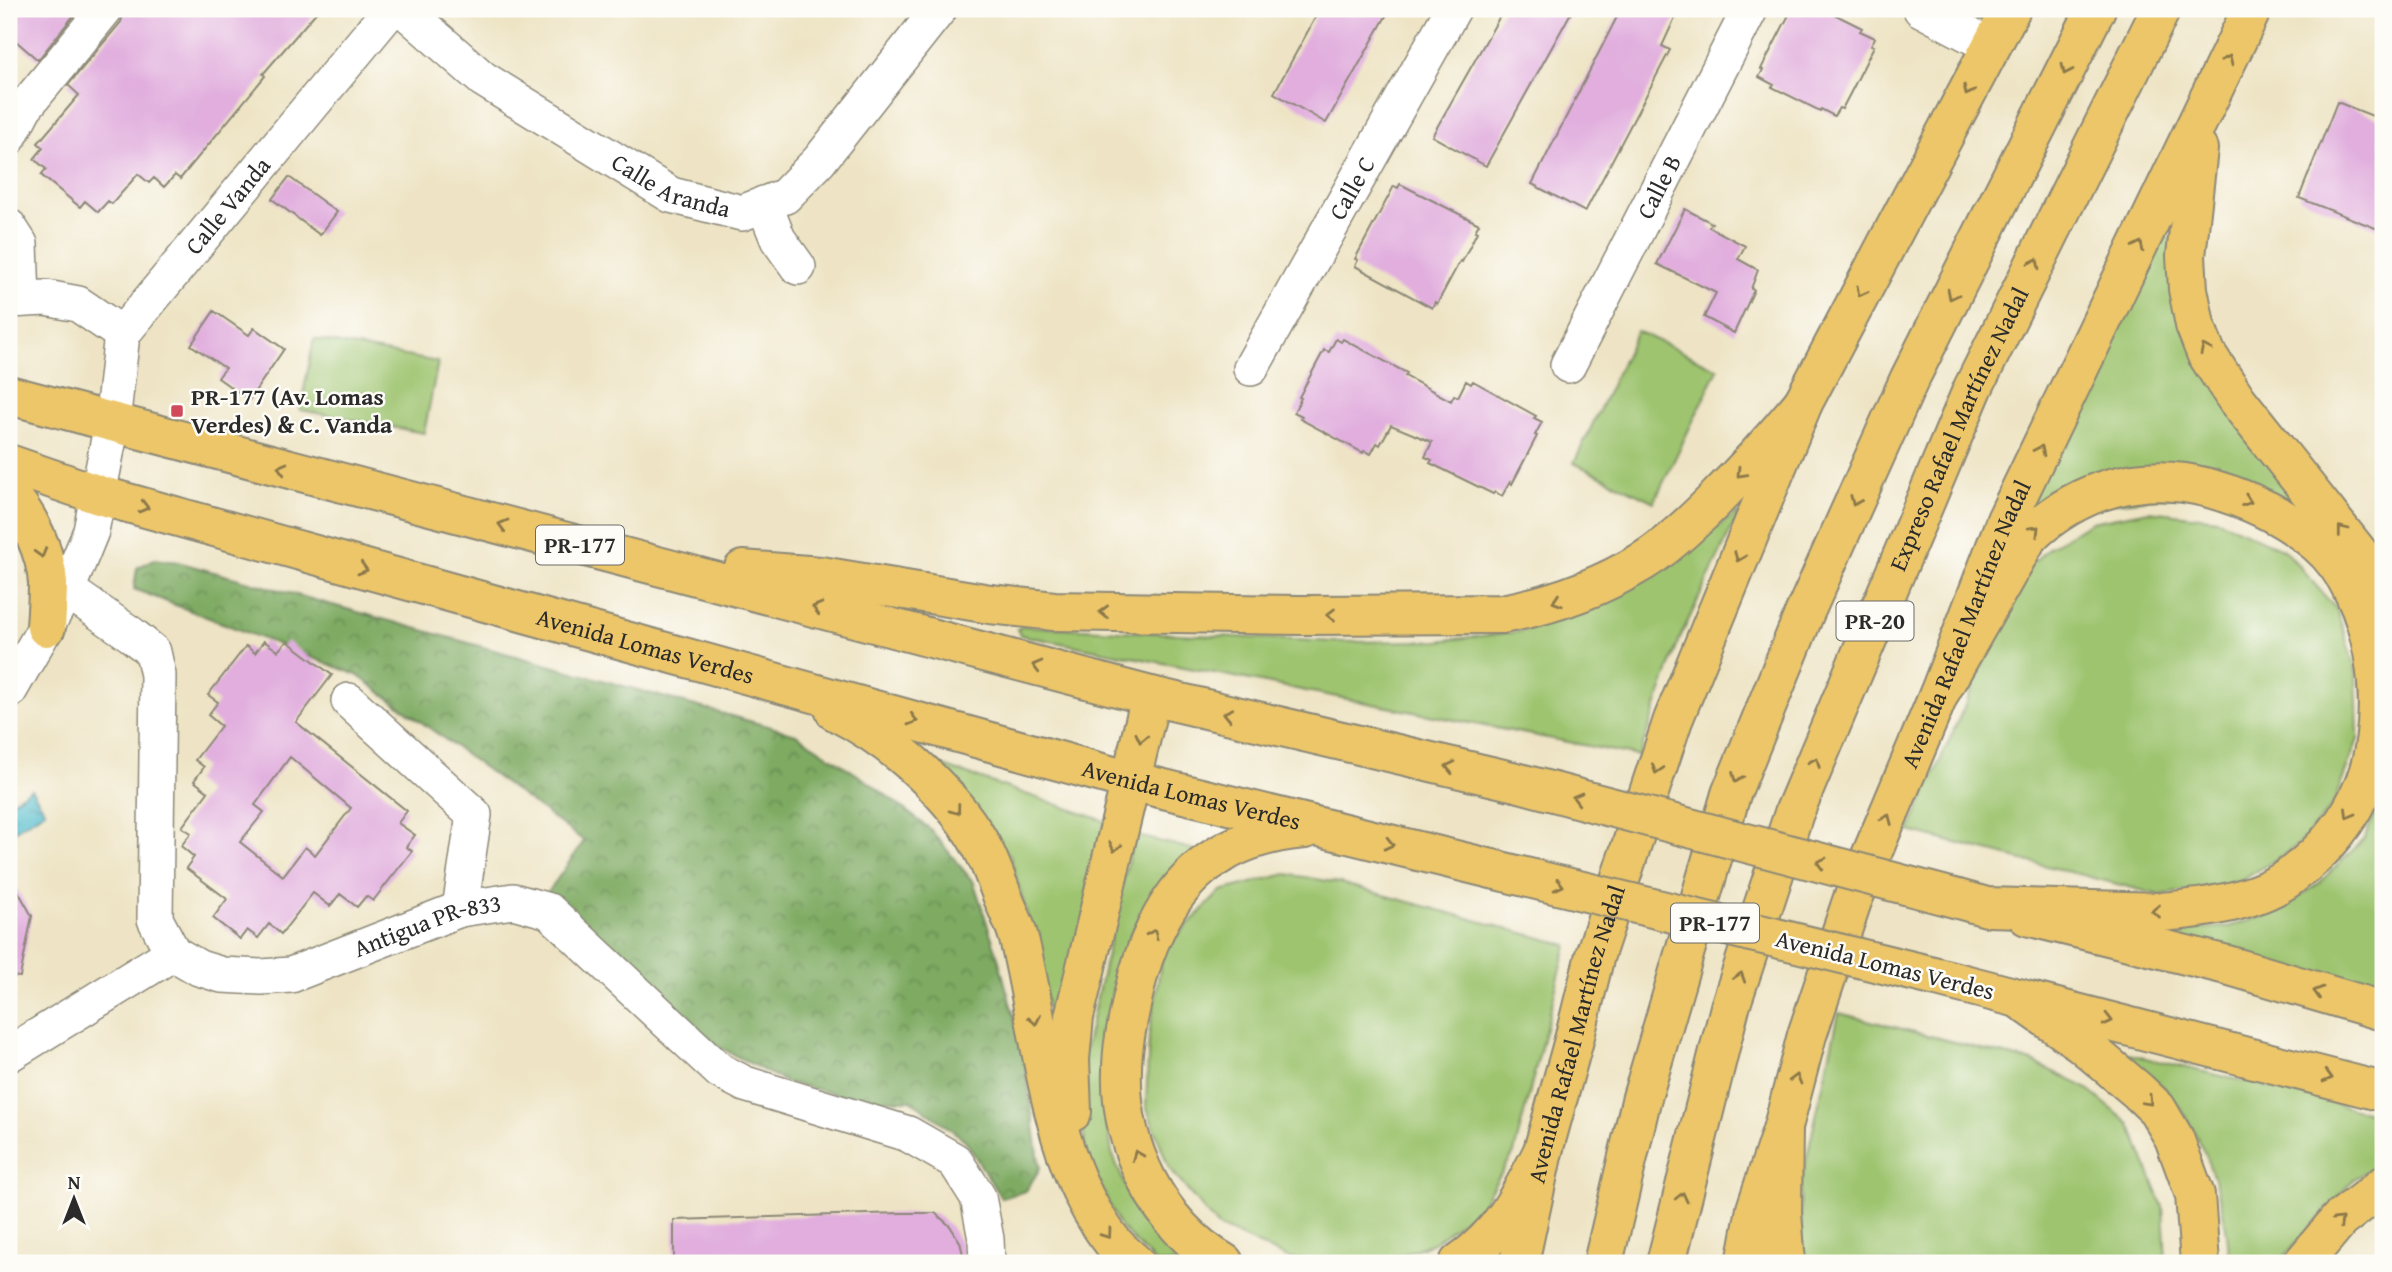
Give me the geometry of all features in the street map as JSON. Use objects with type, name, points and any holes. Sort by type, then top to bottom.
[{"type":"main road","name":"Avenida Rafael Martínez Nadal","points":[[1519,1263],[1543,1151],[1595,955],[1673,720],[1802,403],[2011,9]]},
{"type":"main road","name":"PR-20","points":[[1603,1263],[1641,1101],[1731,794],[1805,612],[1909,380],[2096,9]]},
{"type":"main road","name":"Expreso Rafael Martínez Nadal","points":[[1666,1263],[1730,1007],[1794,813],[1973,388],[2161,9]]},
{"type":"main road","name":"Avenida Rafael Martínez Nadal","points":[[1746,1263],[1756,1209],[1783,1127],[1807,1035],[1852,901],[1939,694],[2006,520],[2252,9]]},
{"type":"main road","points":[[2204,112],[2186,256],[2188,289],[2195,325],[2206,353],[2237,400],[2383,584]]},
{"type":"main road","name":"PR-177","points":[[9,394],[1151,696],[1516,782],[1973,903],[2227,965],[2383,1011]]},
{"type":"main road","points":[[659,566],[821,576],[990,604],[1054,611],[1300,615],[1502,614],[1564,599],[1643,561],[1685,530],[1768,444],[1802,403]]},
{"type":"main road","name":"Avenida Lomas Verdes","points":[[9,464],[99,495],[1131,781],[1937,977],[2383,1092]]},
{"type":"main road","points":[[1939,694],[2028,537],[2043,522],[2073,502],[2098,491],[2157,481],[2192,484],[2263,507],[2319,544],[2340,570],[2358,601],[2370,636],[2376,668],[2376,743],[2364,785],[2345,822],[2328,843],[2291,877],[2246,898],[2186,910],[2161,912],[1973,903]]},
{"type":"main road","points":[[9,494],[19,505],[40,546],[48,580],[46,626]]},
{"type":"main road","points":[[784,684],[857,722],[916,767],[955,807],[986,854],[1019,937],[1047,1080],[1073,1169],[1090,1208],[1112,1242],[1135,1263]]},
{"type":"main road","points":[[1073,1169],[1070,1059],[1074,1017],[1151,696]]},
{"type":"main road","points":[[1224,1263],[1193,1243],[1169,1216],[1133,1151],[1124,1105],[1122,1070],[1127,1026],[1138,973],[1154,929],[1175,897],[1201,868],[1248,840],[1277,831],[1322,828]]},
{"type":"main road","points":[[2018,998],[2080,1042],[2157,1110],[2174,1138],[2195,1195],[2200,1263]]},
{"type":"main road","points":[[1783,1127],[1782,1213],[1786,1263]]},
{"type":"main road","points":[[1459,1263],[1481,1247],[1512,1210],[1543,1151]]},
{"type":"main road","points":[[2304,1263],[2339,1220],[2383,1186]]},
{"type":"street","points":[[9,137],[24,108],[105,9]]},
{"type":"street","name":"Calle Vanda","points":[[122,334],[391,9]]},
{"type":"street","name":"Calle Aranda","points":[[403,9],[483,79],[671,195],[742,213],[785,196],[819,161],[939,9]]},
{"type":"street","name":"Calle C","points":[[1251,369],[1453,9]]},
{"type":"street","name":"Calle B","points":[[1568,365],[1750,9]]},
{"type":"street","points":[[1921,9],[1992,46]]},
{"type":"street","points":[[764,204],[778,239],[798,267]]},
{"type":"street","points":[[9,227],[20,244],[15,300],[46,298],[78,304],[122,334],[112,423],[91,531],[67,590],[9,691]]},
{"type":"street","points":[[9,1054],[173,953],[155,919],[158,675],[153,652],[67,590]]},
{"type":"street","points":[[349,701],[474,815],[460,909]]},
{"type":"street","name":"Antigua PR-833","points":[[173,953],[199,968],[222,975],[291,975],[460,909],[513,901],[549,911],[720,1071],[745,1084],[908,1134],[955,1161],[978,1198],[986,1239],[987,1263]]},
{"type":"green space","points":[[2159,235],[2173,240],[2173,284],[2312,521],[2255,488],[2024,512]]},
{"type":"green space","points":[[1637,331],[1718,369],[1654,502],[1574,463]]},
{"type":"green space","points":[[314,339],[438,362],[424,433],[300,410]]},
{"type":"green space","points":[[1740,511],[1679,640],[1639,756],[1020,635],[1017,629],[1023,626],[1336,642],[1438,641],[1523,631],[1583,609],[1679,554]]},
{"type":"green space","points":[[2149,511],[2217,519],[2286,551],[2337,610],[2356,672],[2358,739],[2333,805],[2298,845],[2238,883],[2160,895],[1909,831],[2024,572],[2048,548],[2091,522]]},
{"type":"green space","points":[[154,559],[178,562],[796,734],[870,783],[930,829],[974,883],[1023,1050],[1040,1168],[1026,1191],[1001,1198],[965,1140],[911,1100],[862,1100],[785,1082],[719,1047],[544,898],[584,841],[357,675],[134,589],[137,568]]},
{"type":"green space","points":[[926,760],[1105,821],[1056,1054],[1038,954],[1010,856]]},
{"type":"green space","points":[[2383,797],[2383,997],[2154,931],[2227,927],[2279,912],[2319,883],[2363,840]]},
{"type":"green space","points":[[1134,835],[1196,850],[1155,892],[1127,941],[1106,1060],[1105,1109],[1112,1153],[1139,1220],[1189,1263],[1156,1263],[1120,1227],[1087,1159],[1081,1110],[1083,1058]]},
{"type":"green space","points":[[1286,874],[1340,883],[1567,945],[1514,1153],[1480,1207],[1433,1243],[1381,1263],[1290,1259],[1217,1226],[1169,1168],[1146,1106],[1149,1035],[1163,950],[1221,891]]},
{"type":"green space","points":[[1839,1013],[2033,1062],[2085,1087],[2130,1124],[2163,1207],[2166,1263],[1803,1263],[1800,1188]]},
{"type":"green space","points":[[2124,1053],[2319,1099],[2383,1117],[2383,1162],[2354,1179],[2278,1263],[2229,1263],[2220,1200],[2197,1136],[2170,1094]]},
{"type":"water","points":[[31,789],[45,811],[9,834],[9,803]]},
{"type":"building","points":[[16,9],[79,9],[38,60],[9,35],[9,17]]},
{"type":"building","points":[[125,9],[319,9],[263,74],[265,76],[180,179],[175,175],[164,187],[154,178],[149,183],[138,174],[112,204],[108,201],[98,212],[85,201],[80,207],[41,175],[46,169],[34,159],[43,148],[38,143],[79,95],[68,85],[121,22]]},
{"type":"building","points":[[1320,9],[1390,9],[1326,123],[1274,93]]},
{"type":"building","points":[[1504,9],[1573,9],[1486,166],[1432,136]]},
{"type":"building","points":[[1621,9],[1679,9],[1662,46],[1670,50],[1585,212],[1532,184]]},
{"type":"building","points":[[1792,9],[1824,9],[1862,28],[1860,31],[1875,38],[1871,45],[1874,46],[1842,109],[1839,108],[1834,116],[1772,87],[1774,85],[1759,77]]},
{"type":"building","points":[[2337,102],[2383,120],[2383,231],[2299,198]]},
{"type":"building","points":[[289,177],[337,212],[320,235],[272,199]]},
{"type":"building","points":[[1400,184],[1479,224],[1462,262],[1460,261],[1437,304],[1435,302],[1432,308],[1355,266],[1358,260],[1355,259],[1394,186],[1398,188]]},
{"type":"building","points":[[1685,209],[1712,223],[1709,227],[1745,246],[1738,259],[1758,270],[1751,289],[1754,290],[1734,333],[1704,317],[1716,293],[1657,264]]},
{"type":"building","points":[[214,311],[249,335],[254,328],[284,349],[249,400],[218,378],[225,368],[191,345]]},
{"type":"building","points":[[1336,339],[1341,342],[1343,339],[1407,373],[1405,376],[1451,401],[1454,395],[1458,397],[1466,381],[1471,384],[1473,381],[1536,416],[1534,418],[1542,422],[1535,435],[1537,436],[1512,484],[1510,482],[1502,496],[1430,463],[1432,460],[1425,457],[1432,442],[1391,425],[1380,445],[1377,443],[1371,454],[1364,451],[1363,453],[1300,419],[1302,416],[1294,412],[1301,398],[1299,397],[1324,350],[1329,352]]},
{"type":"building","points":[[264,641],[278,651],[287,641],[332,675],[296,722],[407,811],[398,823],[415,835],[406,847],[412,851],[373,901],[366,896],[357,907],[340,894],[330,906],[313,893],[281,934],[269,924],[258,938],[247,930],[240,939],[213,918],[227,899],[186,868],[194,857],[181,846],[191,833],[182,827],[208,792],[194,781],[204,767],[195,760],[221,726],[208,715],[218,702],[208,695],[246,646],[255,653]],"holes":[[[290,757],[351,808],[315,855],[305,847],[283,876],[240,842],[264,812],[255,805]]]},
{"type":"building","points":[[9,875],[32,916],[20,977],[9,976]]},
{"type":"building","points":[[935,1213],[950,1226],[960,1242],[965,1263],[674,1263],[674,1220]]},
{"type":"place","name":"PR-177 (Av. Lomas Verdes) & C. Vanda","points":[[177,411]]}]
